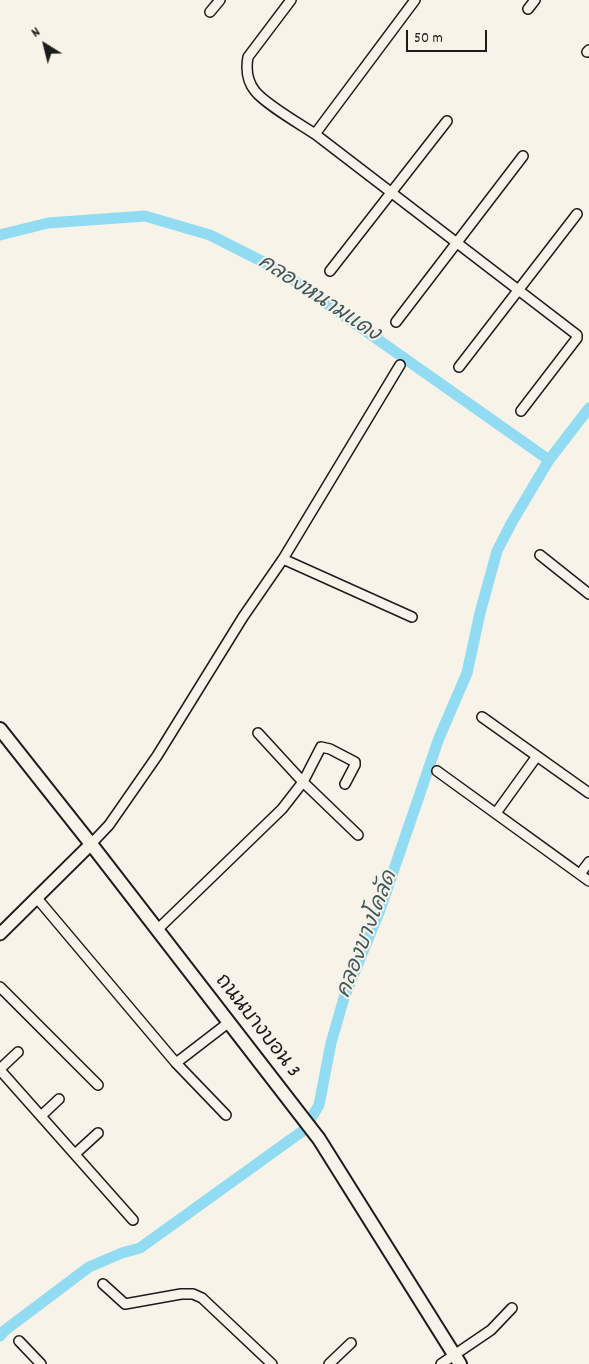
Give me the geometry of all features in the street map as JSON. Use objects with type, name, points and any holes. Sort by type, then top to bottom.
[{"type":"main road","name":"ถนนบางบอน 3","points":[[0,729],[92,844],[319,1139],[457,1359]]},
{"type":"street","points":[[210,12],[220,0]]},
{"type":"street","points":[[291,0],[248,57],[246,66],[249,80],[255,91],[272,105],[316,134],[575,333],[577,338],[521,411]]},
{"type":"street","points":[[316,134],[415,0]]},
{"type":"street","points":[[528,9],[535,0]]},
{"type":"street","points":[[330,271],[447,121]]},
{"type":"street","points":[[396,322],[523,156]]},
{"type":"street","points":[[459,367],[577,214]]},
{"type":"street","points":[[0,934],[109,825],[157,756],[243,617],[283,559],[400,365]]},
{"type":"street","points":[[540,555],[589,594]]},
{"type":"street","points":[[283,559],[412,617]]},
{"type":"street","points":[[482,717],[589,793]]},
{"type":"street","points":[[258,734],[303,782],[358,835]]},
{"type":"street","points":[[157,930],[282,809],[303,782],[321,747],[323,746],[354,762],[355,765],[344,784]]},
{"type":"street","points":[[496,813],[537,756]]},
{"type":"street","points":[[437,771],[589,881]]},
{"type":"street","points":[[580,874],[589,862]]},
{"type":"street","points":[[36,897],[176,1063],[226,1115]]},
{"type":"street","points":[[0,987],[98,1085]]},
{"type":"street","points":[[176,1063],[228,1023]]},
{"type":"street","points":[[18,1052],[0,1069],[133,1220]]},
{"type":"street","points":[[40,1116],[59,1099]]},
{"type":"street","points":[[75,1154],[98,1133]]},
{"type":"street","points":[[103,1284],[125,1304],[181,1294],[193,1294],[202,1298],[272,1364]]},
{"type":"street","points":[[442,1364],[457,1359],[491,1330],[512,1308]]},
{"type":"street","points":[[19,1341],[41,1364]]},
{"type":"street","points":[[329,1364],[351,1343]]},
{"type":"waterway","name":"คลองหนามแดง","points":[[0,235],[48,223],[145,216],[210,235],[279,270],[549,460]]},
{"type":"waterway","name":"คลองบางโคลัด","points":[[0,1336],[4,1331],[89,1267],[122,1253],[140,1248],[304,1130],[319,1105],[331,1043],[344,998],[380,910],[439,738],[467,673],[480,613],[497,551],[549,460],[589,408]]}]
